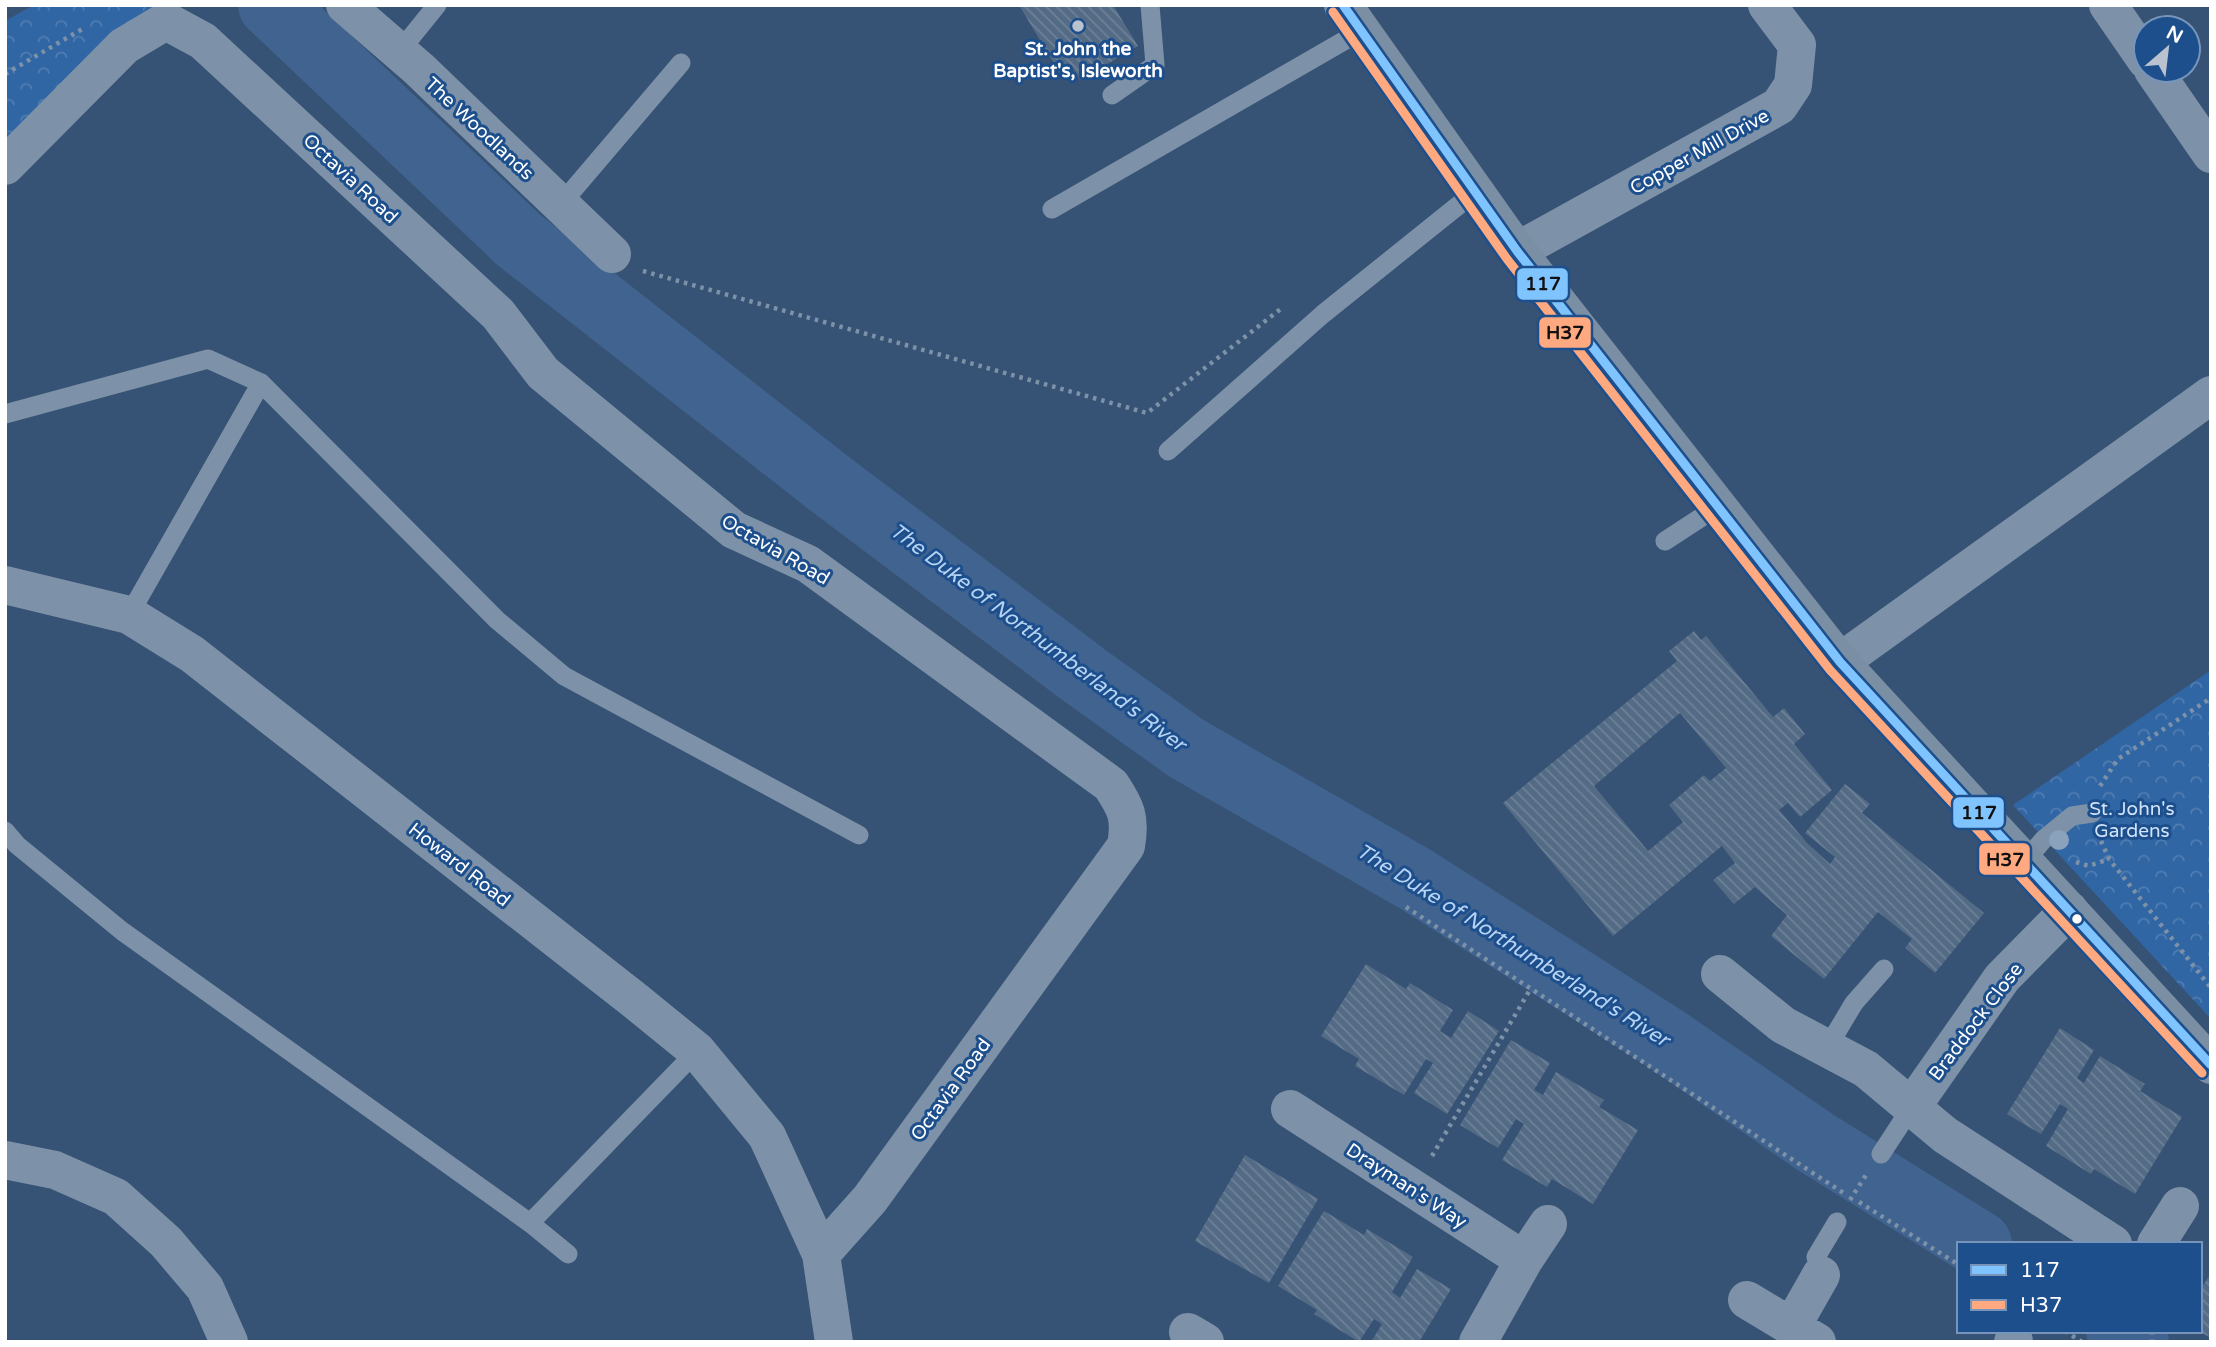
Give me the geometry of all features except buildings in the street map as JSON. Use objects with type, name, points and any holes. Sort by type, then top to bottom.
[{"type":"main road","points":[[1352,18],[1517,251],[1840,662],[2211,1065]]},
{"type":"street","name":"The Woodlands","points":[[345,5],[399,52],[612,254]]},
{"type":"street","name":"Copper Mill Drive","points":[[1517,251],[1779,106],[1793,85],[1797,45],[1767,5]]},
{"type":"street","points":[[2108,5],[2132,40]]},
{"type":"street","name":"Octavia Road","points":[[5,166],[124,46],[166,21],[203,41],[498,314],[543,373],[702,504],[734,530],[808,564],[1111,785],[1127,809],[1129,828],[1126,846],[870,1199],[821,1254]]},
{"type":"street","points":[[2163,84],[2211,154]]},
{"type":"street","points":[[1840,662],[2211,395]]},
{"type":"street","name":"Howard Road","points":[[5,585],[129,615],[192,654],[697,1051],[767,1136],[821,1254],[834,1342]]},
{"type":"street","name":"Braddock Close","points":[[1913,1105],[2002,978],[2069,910]]},
{"type":"street","points":[[1720,974],[1783,1025],[1866,1069],[1913,1105],[1945,1135],[2110,1242]]},
{"type":"street","name":"Drayman's Way","points":[[1290,1109],[1524,1260]]},
{"type":"street","points":[[5,1160],[55,1170],[116,1197],[166,1242],[205,1288],[229,1342]]},
{"type":"street","points":[[2158,1242],[2180,1206]]},
{"type":"street","points":[[1478,1342],[1524,1260],[1548,1224]]},
{"type":"street","points":[[1747,1300],[1805,1334],[1821,1275]]},
{"type":"lane","points":[[399,52],[437,5]]},
{"type":"lane","points":[[1112,95],[1155,65],[1150,5]]},
{"type":"lane","points":[[1052,209],[1352,18]]},
{"type":"lane","points":[[561,204],[681,63]]},
{"type":"lane","points":[[1168,452],[1323,314],[1475,192]]},
{"type":"lane","points":[[5,414],[208,359],[261,383],[497,620],[564,676],[859,835]]},
{"type":"lane","points":[[129,615],[261,383]]},
{"type":"lane","points":[[1665,541],[1717,507]]},
{"type":"lane","points":[[2024,862],[2044,839],[2073,816],[2092,813]]},
{"type":"lane","points":[[9,842],[122,931],[530,1223],[568,1254]]},
{"type":"lane","points":[[1827,1048],[1854,1003],[1884,969]]},
{"type":"lane","points":[[530,1223],[697,1051]]},
{"type":"lane","points":[[1881,1154],[1913,1105]]},
{"type":"lane","points":[[1821,1275],[1816,1256],[1836,1222]]},
{"type":"path","points":[[612,254],[626,267],[1147,413],[1287,304]]},
{"type":"path","points":[[2211,698],[2118,759],[2101,782],[2092,813],[2109,859],[2211,988]]},
{"type":"path","points":[[1406,907],[1851,1198],[1957,1264]]},
{"type":"path","points":[[1413,1188],[1531,988]]},
{"type":"green space","points":[[34,5],[156,5],[5,144],[5,21]]},
{"type":"green space","name":"St. John's Gardens","points":[[2211,670],[2211,1019],[2013,805]]},
{"type":"waterway","name":"The Duke of Northumberland's River","points":[[271,5],[519,240],[830,484],[1084,675],[1186,748],[1415,879],[1664,1038],[1815,1142],[1976,1242]]},
{"type":"waterway","name":"The Duke of Northumberland's River","points":[[2122,1333],[2136,1342]]},
{"type":"transit line","name":"117","points":[[1343,5],[1517,251],[1840,662],[2211,1065]]},
{"type":"transit line","name":"H37","points":[[1333,12],[1507,259],[1830,670],[2202,1073]]},
{"type":"place","name":"St. John the Baptist's, Isleworth","points":[[1078,26]]}]
